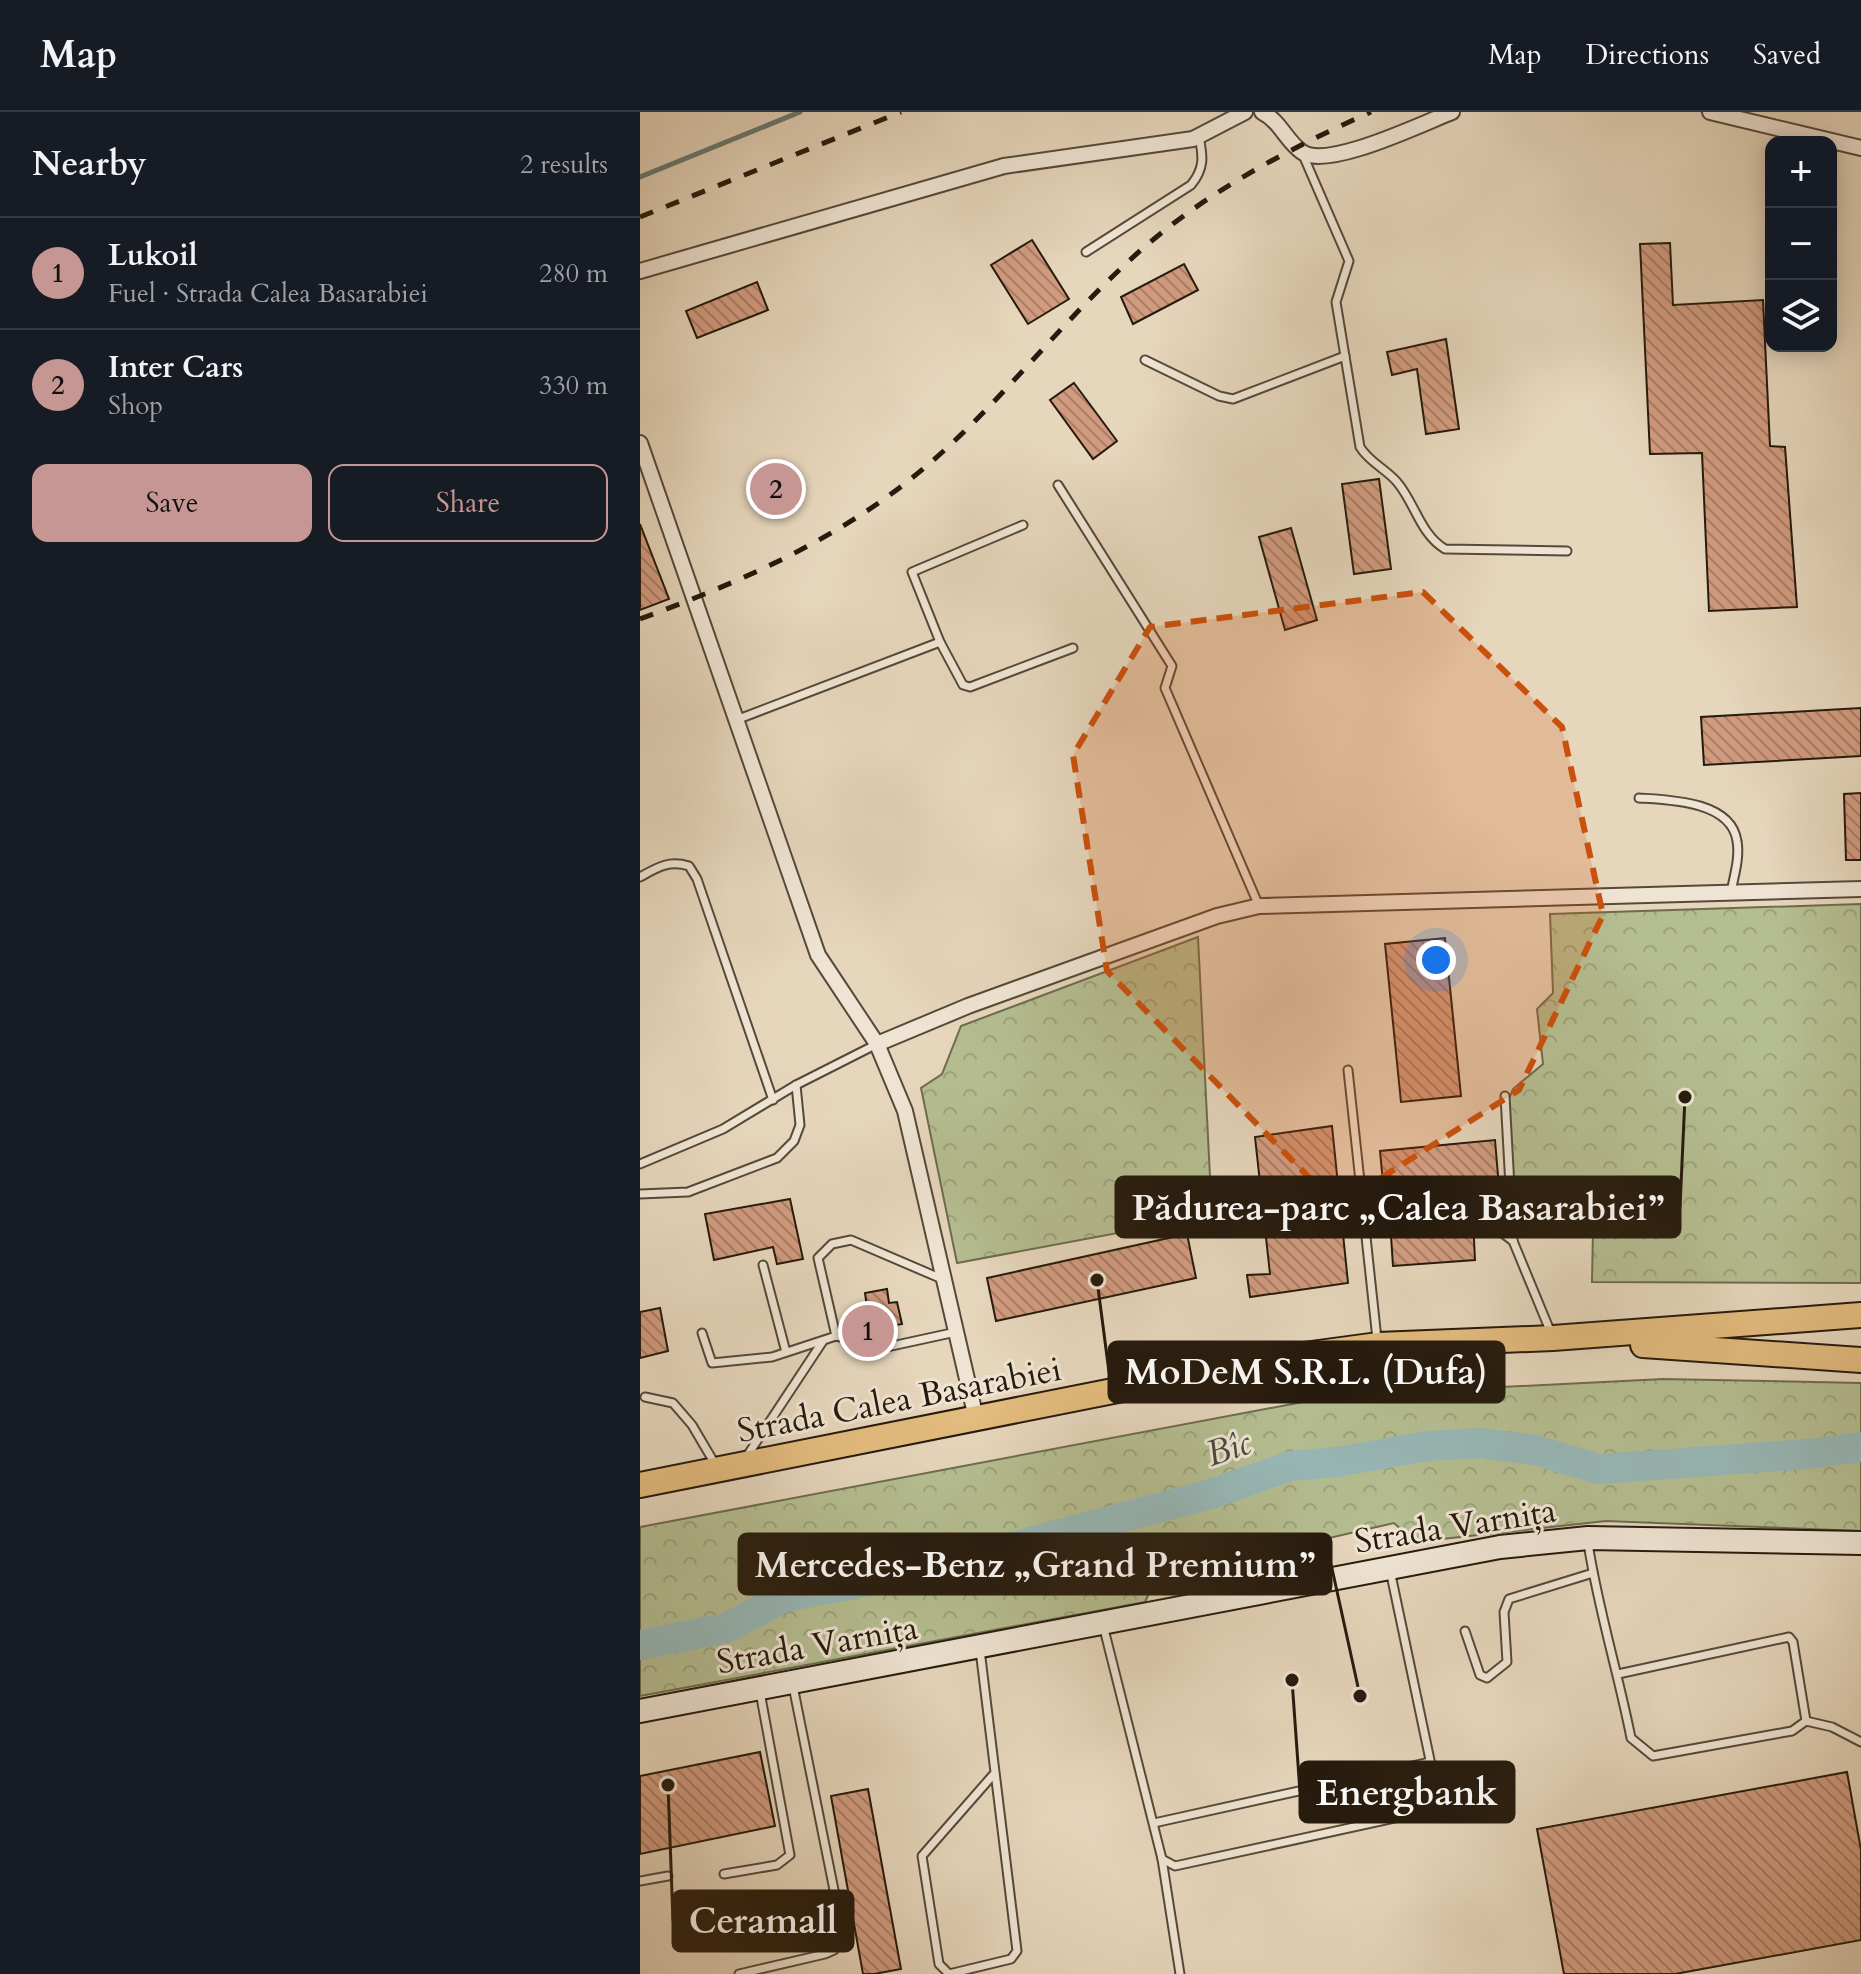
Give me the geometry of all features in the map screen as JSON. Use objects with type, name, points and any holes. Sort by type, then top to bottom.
[{"type":"main road","name":"Strada Calea Basarabiei","points":[[640,1485],[1274,1359],[1378,1345],[1553,1338],[1861,1315]]},
{"type":"main road","name":"Strada Calea Basarabiei","points":[[1553,1338],[1861,1360]]},
{"type":"street","points":[[640,271],[1004,166],[1175,144],[1199,136],[1245,112]]},
{"type":"street","points":[[1262,112],[1272,117],[1303,152],[1328,157],[1452,112]]},
{"type":"street","points":[[1710,112],[1861,148]]},
{"type":"street","points":[[640,443],[818,955],[877,1044],[905,1111],[976,1418]]},
{"type":"street","points":[[877,1044],[968,1006],[1217,916],[1259,906],[1861,889]]},
{"type":"street","name":"Strada Varnița","points":[[640,1711],[1500,1547],[1588,1538],[1861,1543]]},
{"type":"lane","points":[[1086,252],[1191,185],[1200,174],[1204,160],[1199,136]]},
{"type":"lane","points":[[1303,152],[1349,261],[1336,302],[1360,447],[1399,484],[1439,545],[1445,549],[1567,551]]},
{"type":"lane","points":[[1145,360],[1227,399],[1345,356]]},
{"type":"lane","points":[[1058,485],[1172,666],[1165,688],[1259,906]]},
{"type":"lane","points":[[1023,525],[912,572],[940,642],[963,685],[970,687],[1073,648]]},
{"type":"lane","points":[[736,720],[940,642]]},
{"type":"lane","points":[[1639,798],[1676,800],[1707,809],[1727,820],[1737,837],[1738,851],[1731,892]]},
{"type":"lane","points":[[640,877],[662,864],[676,862],[689,866],[697,879],[773,1100]]},
{"type":"lane","points":[[640,1164],[723,1129],[796,1085],[877,1044]]},
{"type":"lane","points":[[1348,1070],[1378,1345]]},
{"type":"lane","points":[[640,1194],[688,1192],[777,1158],[794,1141],[800,1125],[796,1085]]},
{"type":"lane","points":[[1505,1096],[1513,1241],[1553,1338]]},
{"type":"lane","points":[[1416,1205],[1462,1203],[1513,1241]]},
{"type":"lane","points":[[836,1336],[818,1258],[832,1244],[851,1240],[944,1280]]},
{"type":"lane","points":[[763,1265],[786,1352]]},
{"type":"lane","points":[[702,1333],[712,1363],[786,1352],[836,1336],[887,1347],[956,1332]]},
{"type":"lane","points":[[645,1397],[673,1403],[730,1468],[823,1341]]},
{"type":"lane","points":[[1588,1538],[1593,1573],[1631,1738],[1653,1756],[1792,1731],[1806,1721]]},
{"type":"lane","points":[[1162,1859],[1175,1866],[1427,1811],[1438,1798],[1390,1568]]},
{"type":"lane","points":[[1465,1631],[1480,1675],[1487,1678],[1507,1662],[1504,1612],[1509,1599],[1593,1573]]},
{"type":"lane","points":[[1103,1624],[1162,1859],[1180,1974]]},
{"type":"lane","points":[[1618,1674],[1789,1637],[1793,1642],[1806,1721]]},
{"type":"lane","points":[[979,1648],[988,1699],[993,1775],[1016,1953],[1011,1959],[949,1974],[939,1964],[922,1856],[993,1775]]},
{"type":"lane","points":[[739,1974],[825,1954],[834,1950],[837,1936],[836,1900],[792,1683]]},
{"type":"lane","points":[[724,1874],[777,1865],[790,1855],[760,1689]]},
{"type":"lane","points":[[1806,1721],[1840,1730],[1861,1742]]},
{"type":"lane","points":[[1154,1823],[1430,1762]]},
{"type":"lane","points":[[640,1881],[668,1876]]},
{"type":"highlighted area","points":[[1423,592],[1562,727],[1603,915],[1519,1090],[1337,1206],[1107,971],[1073,755],[1150,627]]},
{"type":"green space","points":[[1861,904],[1861,1283],[1592,1282],[1593,1230],[1511,1225],[1506,1106],[1513,1089],[1543,1064],[1537,1009],[1553,993],[1550,914]]},
{"type":"green space","points":[[1198,937],[1211,1197],[1131,1210],[1134,1230],[957,1263],[921,1088],[942,1074],[961,1026]]},
{"type":"green space","points":[[1663,1379],[1861,1383],[1861,1531],[1606,1521],[1415,1542],[1394,1523],[1156,1578],[1145,1602],[640,1696],[640,1527],[1340,1395]]},
{"type":"building","points":[[1032,240],[1069,299],[1028,324],[991,265]]},
{"type":"building","points":[[1670,243],[1673,305],[1763,300],[1770,446],[1785,447],[1797,607],[1709,611],[1702,453],[1650,454],[1640,244]]},
{"type":"building","points":[[1184,264],[1198,290],[1133,324],[1121,297]]},
{"type":"building","points":[[757,282],[768,310],[697,338],[686,311]]},
{"type":"building","points":[[1446,339],[1459,429],[1426,434],[1417,369],[1392,375],[1387,352]]},
{"type":"building","points":[[1074,383],[1117,441],[1093,459],[1050,400]]},
{"type":"building","points":[[1379,479],[1391,569],[1354,574],[1342,484]]},
{"type":"building","points":[[640,524],[669,599],[640,610]]},
{"type":"building","points":[[1291,528],[1317,620],[1285,630],[1259,537]]},
{"type":"building","points":[[1861,708],[1861,756],[1704,765],[1701,717]]},
{"type":"building","points":[[1861,793],[1861,860],[1846,860],[1844,794]]},
{"type":"building","points":[[1445,938],[1461,1096],[1401,1102],[1385,944]]},
{"type":"building","points":[[1332,1126],[1348,1283],[1250,1297],[1247,1275],[1270,1274],[1255,1137]]},
{"type":"building","points":[[1495,1140],[1500,1199],[1474,1202],[1473,1185],[1384,1193],[1380,1151]]},
{"type":"building","points":[[790,1199],[803,1259],[777,1264],[773,1247],[714,1260],[705,1214]]},
{"type":"building","points":[[1468,1216],[1473,1219],[1475,1260],[1393,1266],[1390,1221]]},
{"type":"building","points":[[1187,1234],[1196,1278],[996,1321],[987,1278]]},
{"type":"building","points":[[887,1289],[889,1303],[897,1302],[902,1324],[862,1331],[858,1308],[867,1307],[865,1293]]},
{"type":"building","points":[[660,1308],[668,1351],[640,1358],[640,1312]]},
{"type":"building","points":[[760,1752],[775,1826],[640,1854],[640,1776]]},
{"type":"building","points":[[1847,1772],[1861,1850],[1861,1940],[1675,1974],[1564,1974],[1537,1829]]},
{"type":"building","points":[[868,1789],[901,1969],[874,1974],[863,1974],[831,1796]]},
{"type":"waterway","points":[[640,177],[800,112]]},
{"type":"waterway","name":"Bîc","points":[[640,1645],[726,1628],[785,1597],[880,1579],[927,1552],[978,1556],[1214,1493],[1290,1466],[1337,1462],[1427,1446],[1479,1443],[1535,1450],[1599,1469],[1808,1454],[1861,1447]]},
{"type":"railway","points":[[640,217],[901,112]]},
{"type":"railway","points":[[640,619],[776,562],[873,507],[934,460],[963,433],[1073,316],[1157,237],[1244,176],[1306,142],[1371,112]]},
{"type":"place","name":"Inter Cars","points":[[776,489]]},
{"type":"place","name":"Pădurea-parc „Calea Basarabiei”","points":[[1685,1097]]},
{"type":"place","name":"MoDeM S.R.L. (Dufa)","points":[[1097,1280]]},
{"type":"place","name":"Lukoil","points":[[868,1331]]},
{"type":"place","name":"Energbank","points":[[1292,1680]]},
{"type":"place","name":"Mercedes-Benz „Grand Premium”","points":[[1360,1696]]},
{"type":"place","name":"Ceramall","points":[[668,1785]]}]
